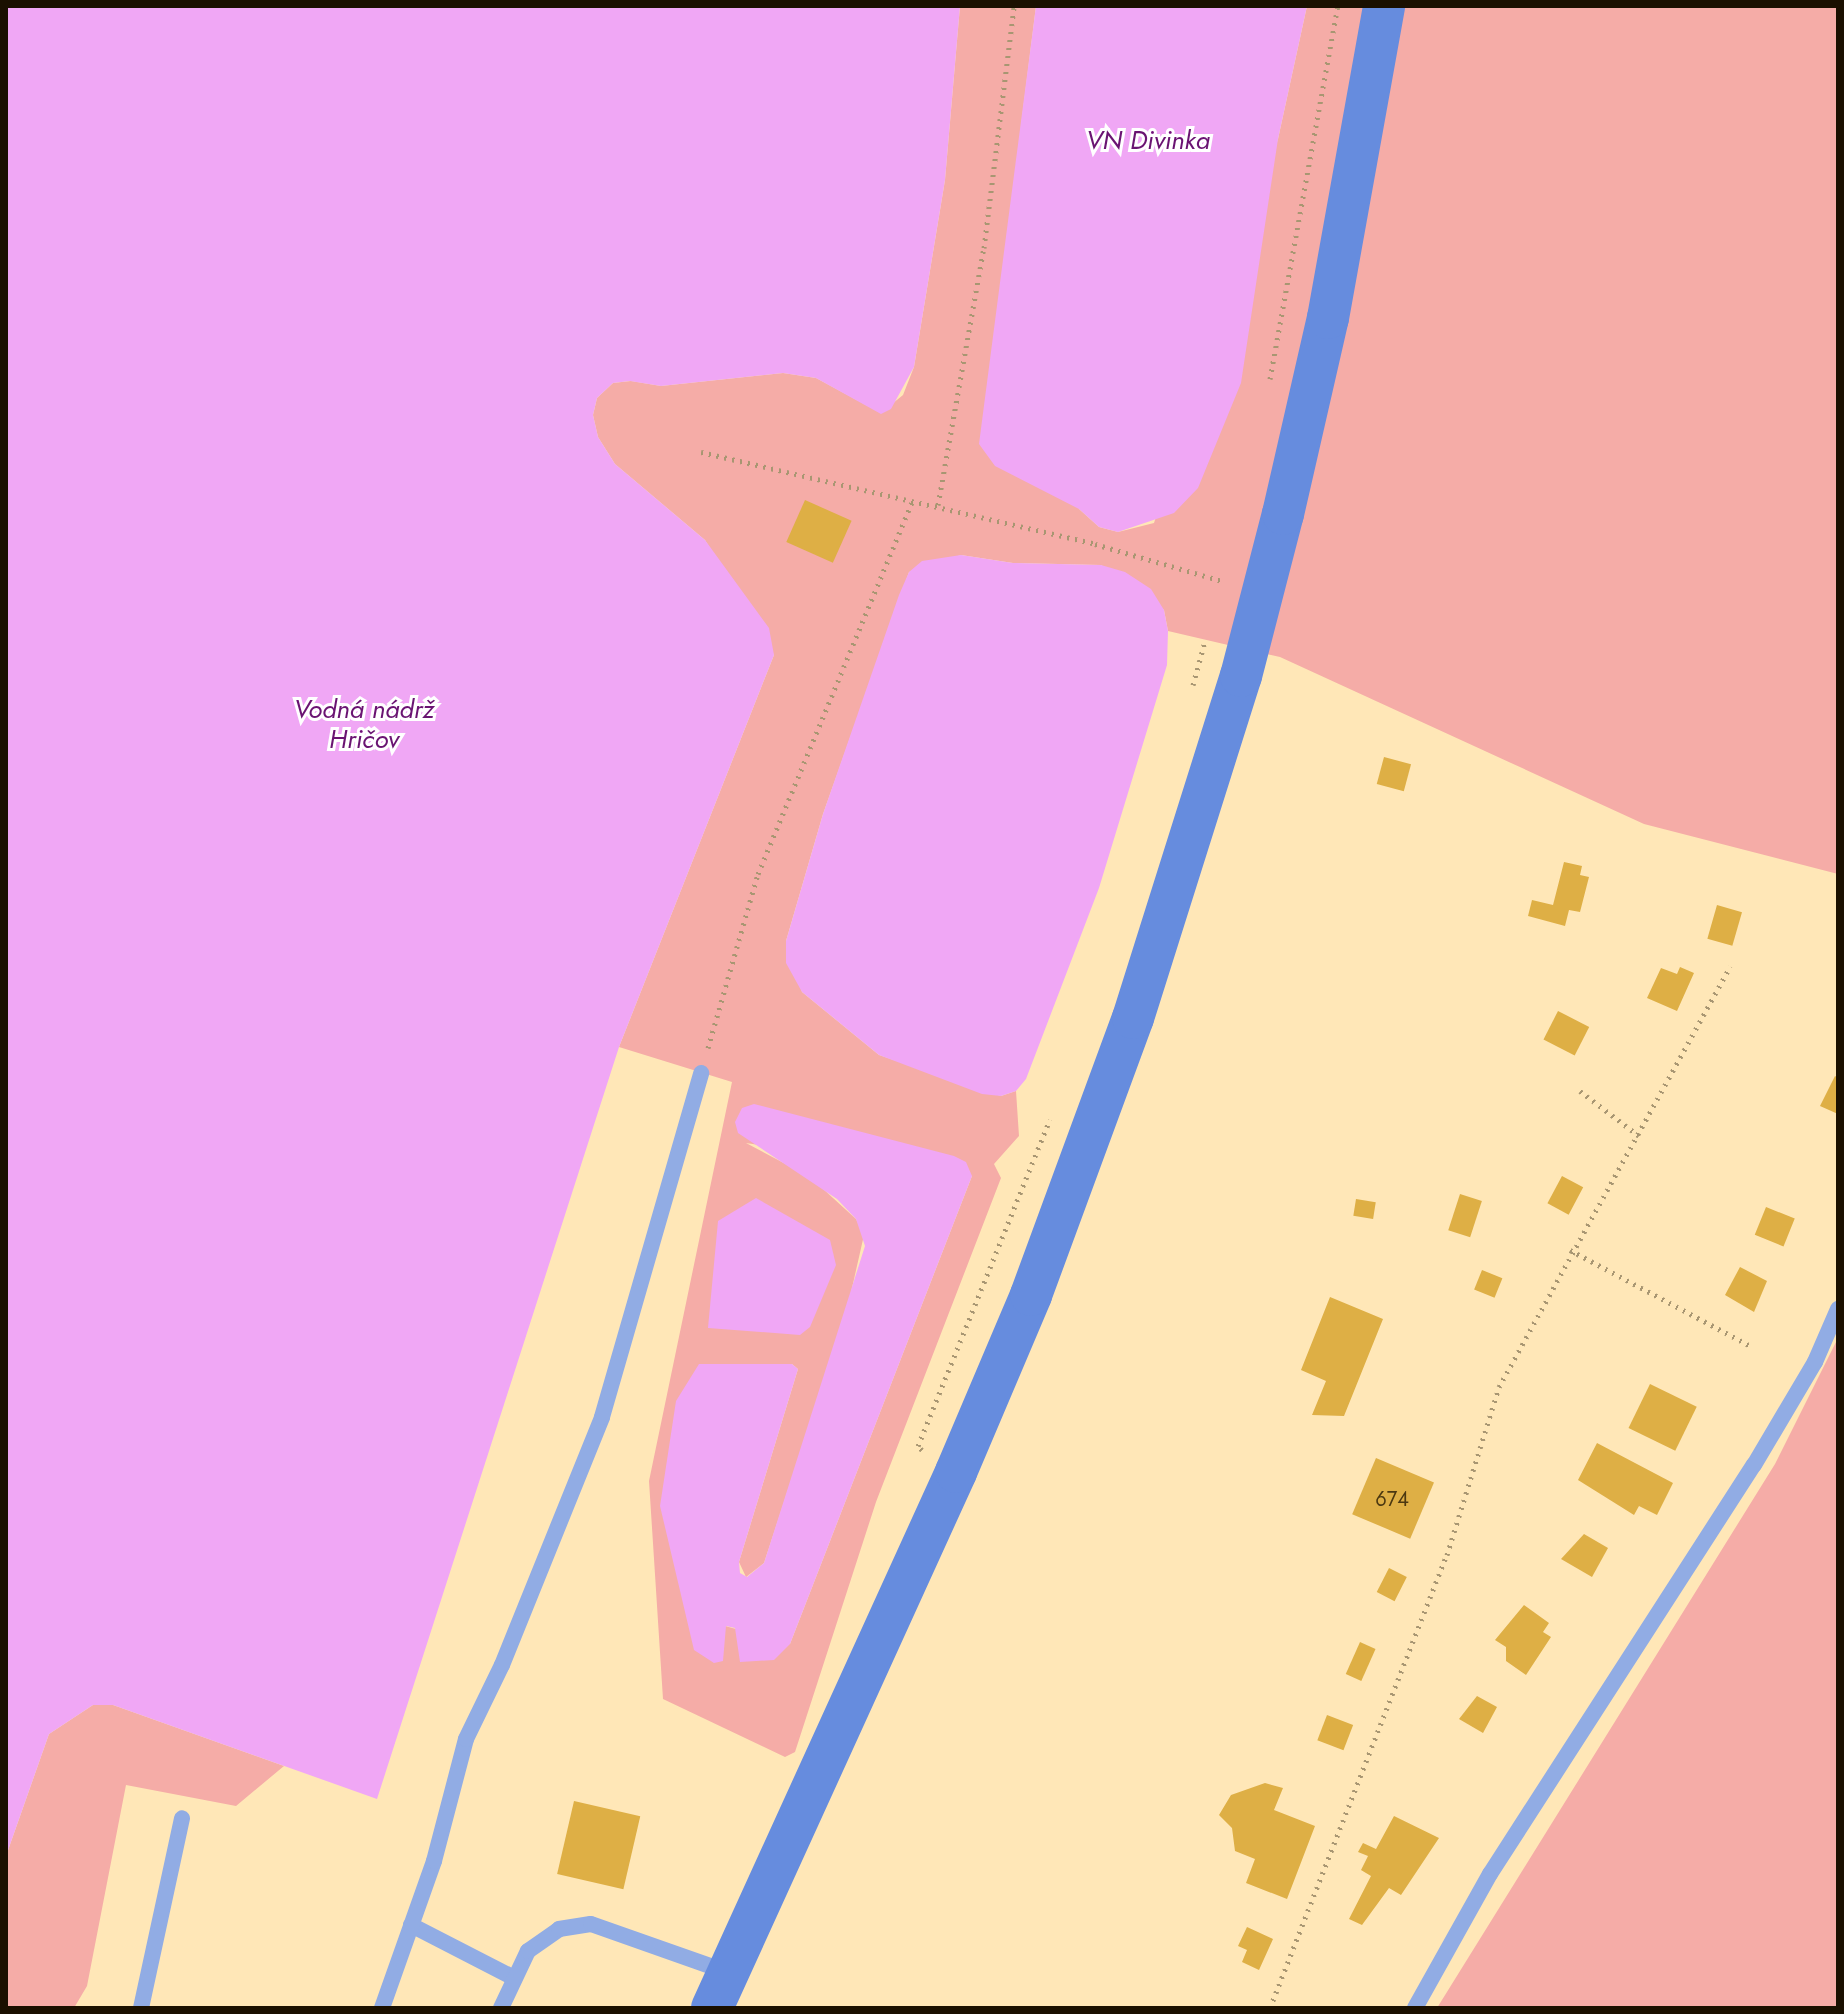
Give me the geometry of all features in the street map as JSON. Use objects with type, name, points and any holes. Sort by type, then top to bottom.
[{"type":"main road","points":[[719,1990],[956,1472],[1031,1295],[1133,1018],[1241,676],[1328,318],[1384,6]]},
{"type":"lane","points":[[382,2008],[411,1925],[466,1739],[525,1611],[602,1417],[701,1073]]},
{"type":"lane","points":[[1415,2008],[1490,1874],[1754,1465],[1815,1362],[1838,1309]]},
{"type":"lane","points":[[141,2008],[182,1818]]},
{"type":"lane","points":[[501,2008],[512,1977],[528,1951],[559,1929],[591,1924],[719,1990]]},
{"type":"lane","points":[[411,1925],[512,1977]]},
{"type":"path","points":[[938,505],[984,248],[1014,6]]},
{"type":"path","points":[[1269,385],[1338,6]]},
{"type":"path","points":[[701,452],[938,505],[1222,581]]},
{"type":"path","points":[[701,1073],[758,874],[913,499]]},
{"type":"path","points":[[1218,595],[1227,566]]},
{"type":"path","points":[[1191,693],[1207,636]]},
{"type":"path","points":[[1270,2008],[1447,1555],[1499,1387],[1570,1250],[1639,1136],[1730,966]]},
{"type":"path","points":[[1580,1091],[1639,1136]]},
{"type":"path","points":[[956,1472],[918,1446],[1050,1118]]},
{"type":"path","points":[[1570,1250],[1749,1345]]},
{"type":"shaded area","points":[[960,6],[1036,6],[1021,126],[1079,509],[1099,527],[1118,532],[1154,523],[1278,139],[1307,6],[1838,6],[1838,874],[1644,824],[1280,657],[1168,631],[1164,610],[1101,565],[1013,563],[961,555],[909,572],[823,814],[786,941],[802,992],[879,1055],[1001,1096],[1016,1091],[1019,1136],[994,1164],[1001,1178],[876,1502],[795,1752],[785,1757],[663,1699],[649,1481],[732,1082],[619,1047],[774,655],[705,540],[615,464],[598,437],[593,415],[597,398],[613,383],[631,381],[661,386],[783,373],[816,378],[881,413],[903,395],[914,367],[945,180]],"holes":[[[746,1143],[972,1176],[790,1644],[725,1626],[699,1364],[792,1364],[798,1369],[739,1562],[746,1577],[764,1563],[847,1310],[864,1235],[856,1219],[810,1177]]]},
{"type":"shaded area","points":[[1838,1338],[1838,2008],[1437,2008],[1775,1464]]},
{"type":"shaded area","points":[[93,1705],[113,1705],[284,1766],[236,1806],[126,1785],[87,1986],[74,2008],[6,2008],[6,1856],[49,1734]]},
{"type":"water","name":"Vodná nádrž Hričov","points":[[6,6],[960,6],[945,180],[914,367],[891,409],[881,414],[816,378],[783,373],[661,386],[630,381],[613,383],[597,398],[593,415],[598,437],[615,464],[705,540],[769,628],[774,655],[619,1047],[377,1799],[113,1705],[93,1705],[49,1734],[6,1856]]},
{"type":"water","name":"VN Divinka","points":[[1036,6],[1307,6],[1278,139],[1241,383],[1198,488],[1174,513],[1118,532],[1099,527],[1079,509],[995,466],[979,444]]},
{"type":"water","points":[[961,555],[1013,563],[1101,565],[1125,572],[1151,589],[1164,610],[1168,631],[1167,665],[1099,888],[1026,1079],[1016,1091],[1001,1096],[982,1094],[879,1055],[802,992],[786,963],[786,941],[823,814],[899,595],[909,572],[922,561]]},
{"type":"water","points":[[754,1104],[954,1156],[966,1162],[972,1176],[790,1644],[774,1660],[740,1662],[735,1628],[726,1626],[723,1661],[714,1663],[694,1650],[660,1506],[676,1401],[699,1364],[792,1364],[798,1369],[739,1562],[740,1573],[747,1577],[764,1563],[865,1246],[856,1219],[837,1199],[738,1133],[735,1122],[742,1108]]},
{"type":"water","points":[[756,1198],[830,1240],[836,1265],[810,1327],[800,1335],[708,1328],[718,1221]]},
{"type":"building","points":[[805,500],[852,521],[833,563],[786,542]]},
{"type":"building","points":[[1384,757],[1411,764],[1404,791],[1377,784]]},
{"type":"building","points":[[1564,862],[1582,866],[1580,875],[1589,877],[1580,912],[1569,910],[1565,926],[1528,916],[1532,900],[1553,905]]},
{"type":"building","points":[[1717,905],[1742,912],[1732,946],[1707,939]]},
{"type":"building","points":[[1680,967],[1694,973],[1677,1011],[1647,998],[1661,968],[1677,974]]},
{"type":"building","points":[[1558,1011],[1589,1027],[1575,1055],[1543,1040]]},
{"type":"building","points":[[1835,1076],[1838,1078],[1838,1114],[1820,1106]]},
{"type":"building","points":[[1562,1176],[1583,1187],[1569,1215],[1547,1203]]},
{"type":"building","points":[[1460,1194],[1482,1201],[1470,1237],[1448,1230]]},
{"type":"building","points":[[1356,1199],[1376,1202],[1373,1219],[1353,1216]]},
{"type":"building","points":[[1766,1207],[1795,1219],[1784,1246],[1755,1235]]},
{"type":"building","points":[[1740,1267],[1767,1281],[1754,1312],[1725,1295]]},
{"type":"building","points":[[1482,1270],[1502,1278],[1495,1298],[1474,1289]]},
{"type":"building","points":[[1330,1297],[1383,1319],[1344,1416],[1312,1415],[1326,1381],[1301,1370]]},
{"type":"building","points":[[1650,1384],[1697,1407],[1675,1451],[1629,1428]]},
{"type":"building","points":[[1597,1443],[1673,1483],[1657,1515],[1639,1506],[1634,1515],[1578,1480]]},
{"type":"building","points":[[1376,1458],[1434,1483],[1410,1539],[1352,1514]]},
{"type":"building","points":[[1584,1534],[1608,1548],[1592,1577],[1561,1559]]},
{"type":"building","points":[[1389,1568],[1407,1577],[1395,1601],[1377,1592]]},
{"type":"building","points":[[1524,1605],[1549,1623],[1543,1632],[1551,1637],[1526,1675],[1506,1661],[1506,1647],[1495,1640]]},
{"type":"building","points":[[1360,1642],[1376,1649],[1361,1681],[1346,1674]]},
{"type":"building","points":[[1477,1696],[1497,1707],[1483,1733],[1459,1719]]},
{"type":"building","points":[[1327,1715],[1353,1725],[1343,1750],[1317,1740]]},
{"type":"building","points":[[1265,1783],[1283,1788],[1274,1810],[1315,1826],[1287,1899],[1246,1883],[1255,1859],[1235,1851],[1232,1828],[1219,1815],[1231,1795]]},
{"type":"building","points":[[574,1801],[640,1816],[623,1889],[557,1874]]},
{"type":"building","points":[[1394,1816],[1439,1838],[1401,1895],[1389,1888],[1362,1925],[1349,1919],[1371,1876],[1361,1870],[1368,1856],[1358,1852],[1363,1843],[1376,1849]]},
{"type":"building","points":[[1247,1927],[1273,1939],[1259,1970],[1242,1962],[1247,1950],[1238,1946]]}]
